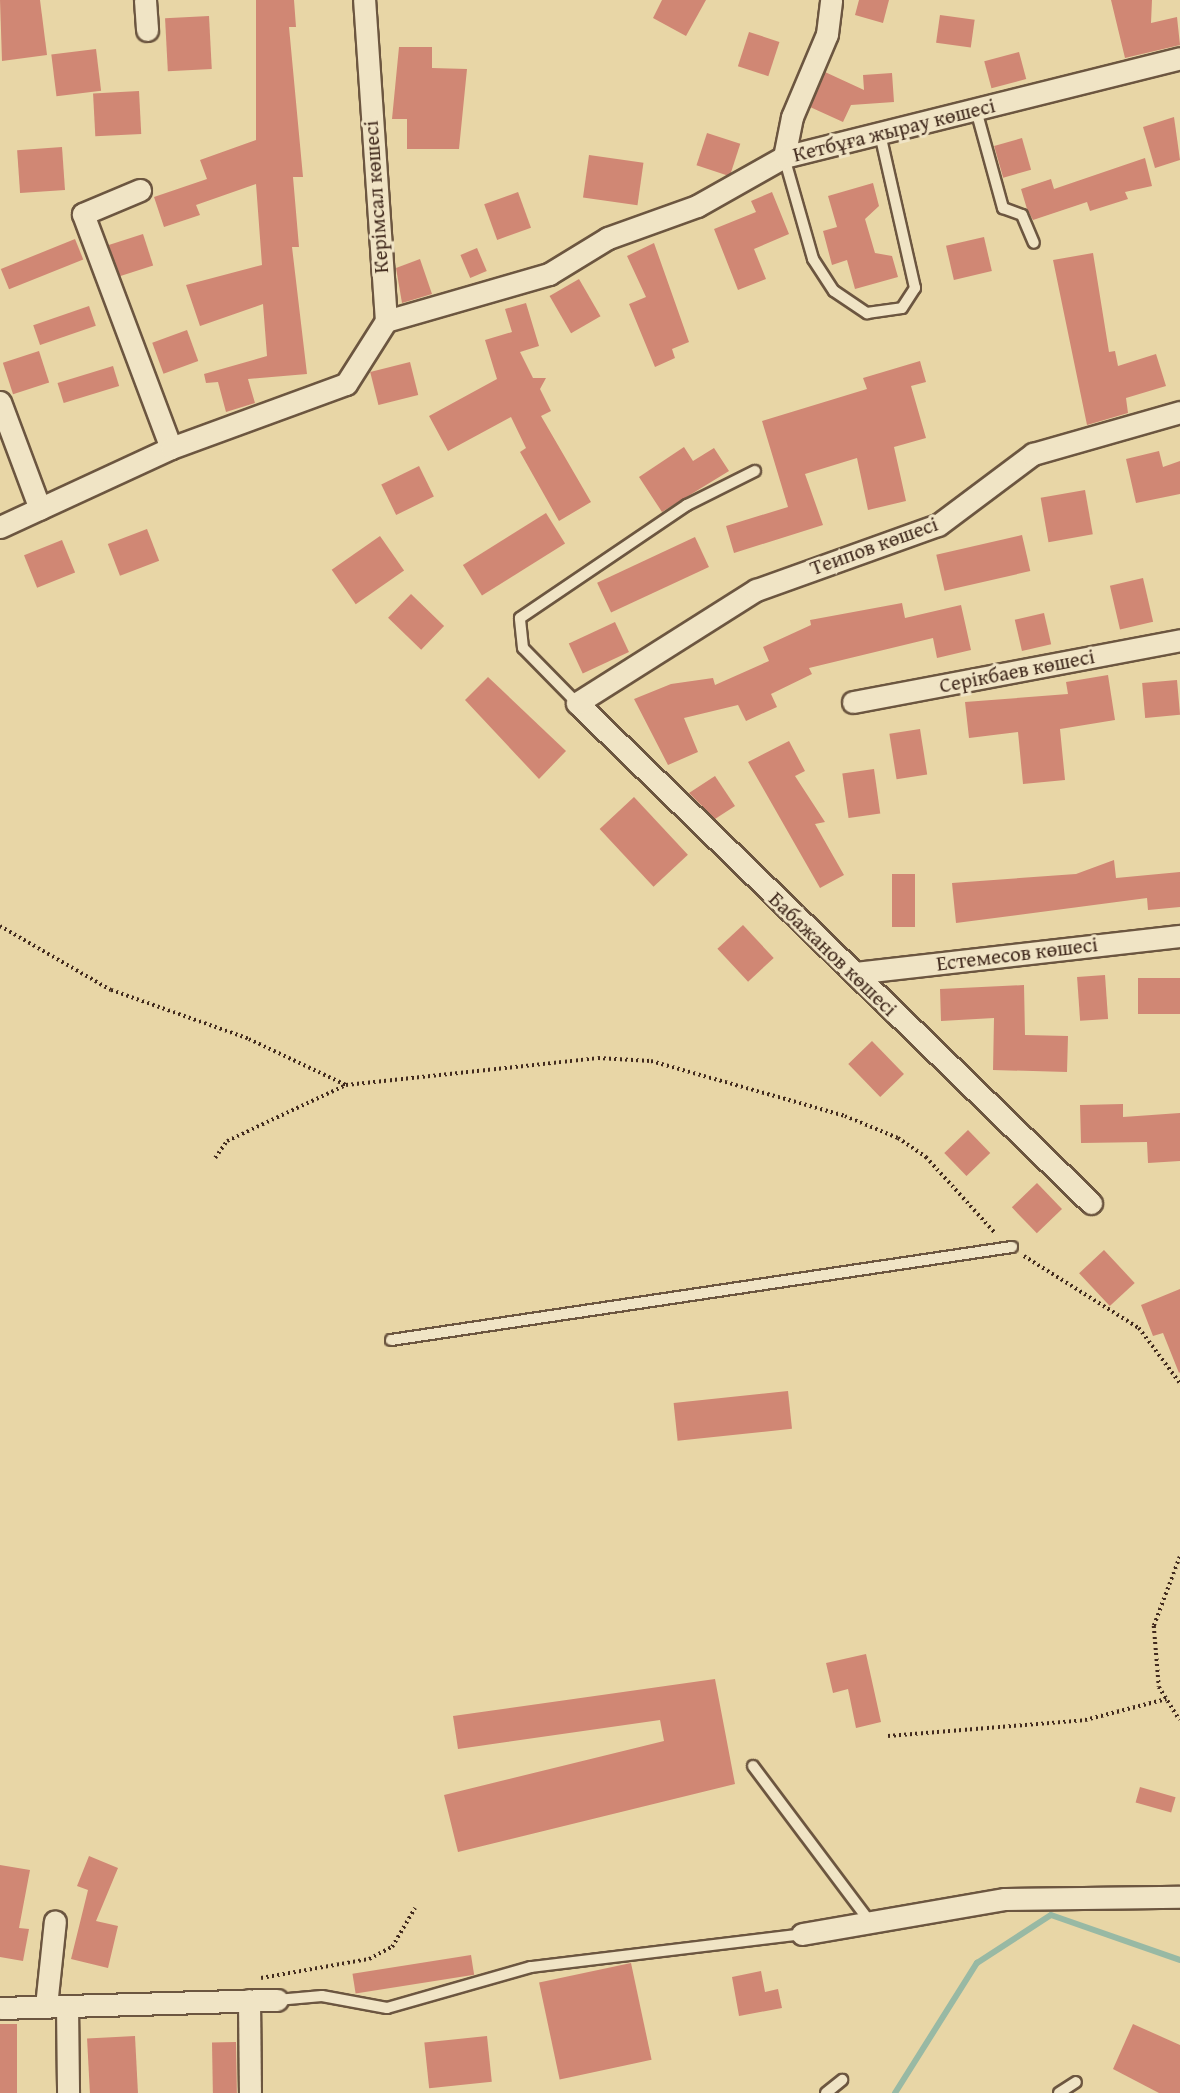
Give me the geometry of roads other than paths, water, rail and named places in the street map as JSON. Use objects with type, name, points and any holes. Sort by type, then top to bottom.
[{"type":"street","points":[[145,0],[147,30]]},
{"type":"street","name":"Керімсал көшесі","points":[[364,0],[386,321]]},
{"type":"street","points":[[784,157],[792,117],[827,34],[829,1]]},
{"type":"street","name":"Кетбұға жырау көшесі","points":[[386,321],[549,274],[608,238],[697,206],[784,157],[1180,58]]},
{"type":"street","points":[[140,190],[83,214],[171,448]]},
{"type":"street","points":[[0,527],[171,448],[346,384],[386,321]]},
{"type":"street","points":[[0,402],[40,509]]},
{"type":"street","name":"Теипов көшесі","points":[[577,703],[757,590],[938,525],[1033,454],[1180,412]]},
{"type":"street","name":"Серікбаев көшесі","points":[[853,702],[1180,640]]},
{"type":"street","name":"Бабажанов көшесі","points":[[577,703],[1091,1203]]},
{"type":"street","name":"Естемесов көшесі","points":[[855,973],[1180,936]]},
{"type":"street","points":[[802,1934],[1005,1899],[1180,1897]]},
{"type":"street","points":[[55,1921],[57,2006],[68,2093]]},
{"type":"street","points":[[249,2000],[250,2093]]},
{"type":"street","points":[[0,2008],[277,2000]]},
{"type":"lane","points":[[976,110],[1003,208],[1022,215],[1034,243]]},
{"type":"lane","points":[[784,157],[813,259],[834,291],[867,313],[902,307],[915,288],[880,134]]},
{"type":"lane","points":[[577,703],[523,648],[520,618],[687,505],[755,471]]},
{"type":"lane","points":[[391,1340],[1012,1247]]},
{"type":"lane","points":[[753,1766],[870,1922]]},
{"type":"lane","points":[[277,2000],[322,1996],[387,2008],[531,1967],[802,1934]]},
{"type":"lane","points":[[826,2093],[842,2080]]},
{"type":"lane","points":[[1059,2093],[1076,2082]]},
{"type":"waterway","points":[[895,2093],[977,1963],[1051,1915],[1180,1960]]}]
